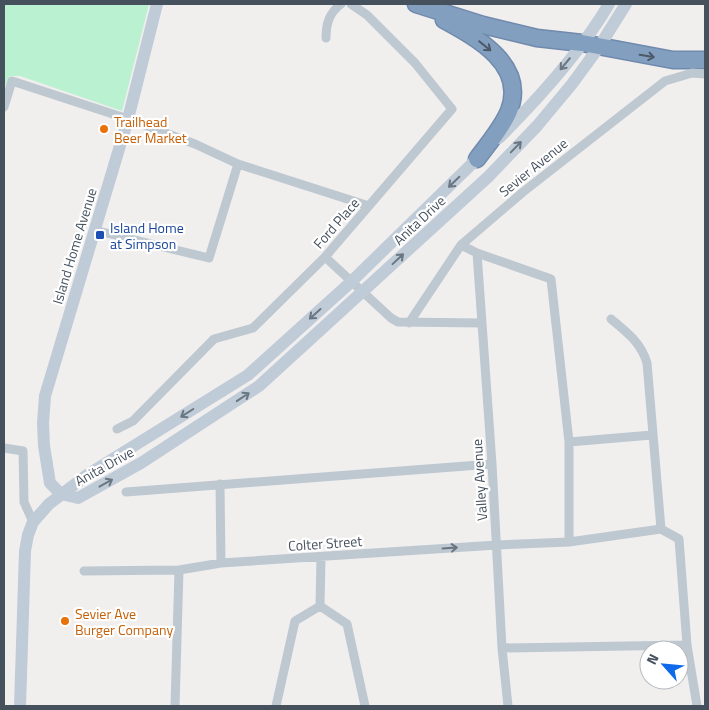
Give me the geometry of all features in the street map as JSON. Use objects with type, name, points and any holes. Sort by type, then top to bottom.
[{"type":"highway","points":[[415,4],[483,25],[537,38],[674,60],[705,60]]},
{"type":"highway","points":[[415,4],[489,47],[506,68],[513,88],[509,110],[477,159]]},
{"type":"main road","name":"Island Home Avenue","points":[[61,494],[50,482],[44,446],[44,396],[128,119],[157,4]]},
{"type":"main road","name":"Anita Drive","points":[[61,494],[87,475],[248,375],[351,282],[524,113],[582,44],[607,7]]},
{"type":"main road","name":"Anita Drive","points":[[61,494],[78,498],[141,463],[252,391],[488,177],[572,84],[624,8]]},
{"type":"main road","points":[[20,706],[25,550],[33,522],[61,494]]},
{"type":"street","points":[[326,38],[328,19],[336,7],[341,4]]},
{"type":"street","name":"Ford Place","points":[[117,430],[134,421],[214,339],[253,328],[325,257],[452,108],[415,63],[367,15],[351,4]]},
{"type":"street","name":"Sevier Avenue","points":[[409,323],[461,245],[523,192],[664,81],[692,72],[705,74]]},
{"type":"street","points":[[4,107],[12,81],[128,119],[195,144],[238,164],[369,206]]},
{"type":"street","points":[[94,230],[209,258],[238,164]]},
{"type":"street","points":[[461,245],[477,253],[551,279],[569,442],[569,542]]},
{"type":"street","name":"Valley Avenue","points":[[477,253],[492,464],[502,648],[508,706]]},
{"type":"street","points":[[325,257],[390,318],[398,322],[482,323]]},
{"type":"street","points":[[611,319],[626,331],[643,351],[647,363],[661,529],[679,538],[687,640]]},
{"type":"street","points":[[569,442],[652,435]]},
{"type":"street","points":[[4,448],[23,452],[24,502],[33,522]]},
{"type":"street","points":[[126,492],[492,464]]},
{"type":"street","points":[[220,484],[221,563]]},
{"type":"street","name":"Colter Street","points":[[84,571],[179,570],[221,563],[569,542],[661,529]]},
{"type":"street","points":[[320,606],[321,557]]},
{"type":"street","points":[[175,706],[179,570]]},
{"type":"street","points":[[276,706],[295,621],[320,606]]},
{"type":"street","points":[[320,606],[347,624],[365,706]]},
{"type":"street","points":[[502,648],[639,646]]},
{"type":"street","points":[[689,657],[697,706]]},
{"type":"green space","points":[[4,4],[149,4],[122,111],[20,76],[10,76],[4,88]]},
{"type":"place","name":"Trailhead Beer Market","points":[[104,129]]},
{"type":"place","name":"Island Home at Simpson","points":[[100,235]]},
{"type":"place","name":"Sevier Ave Burger Company","points":[[65,621]]}]
